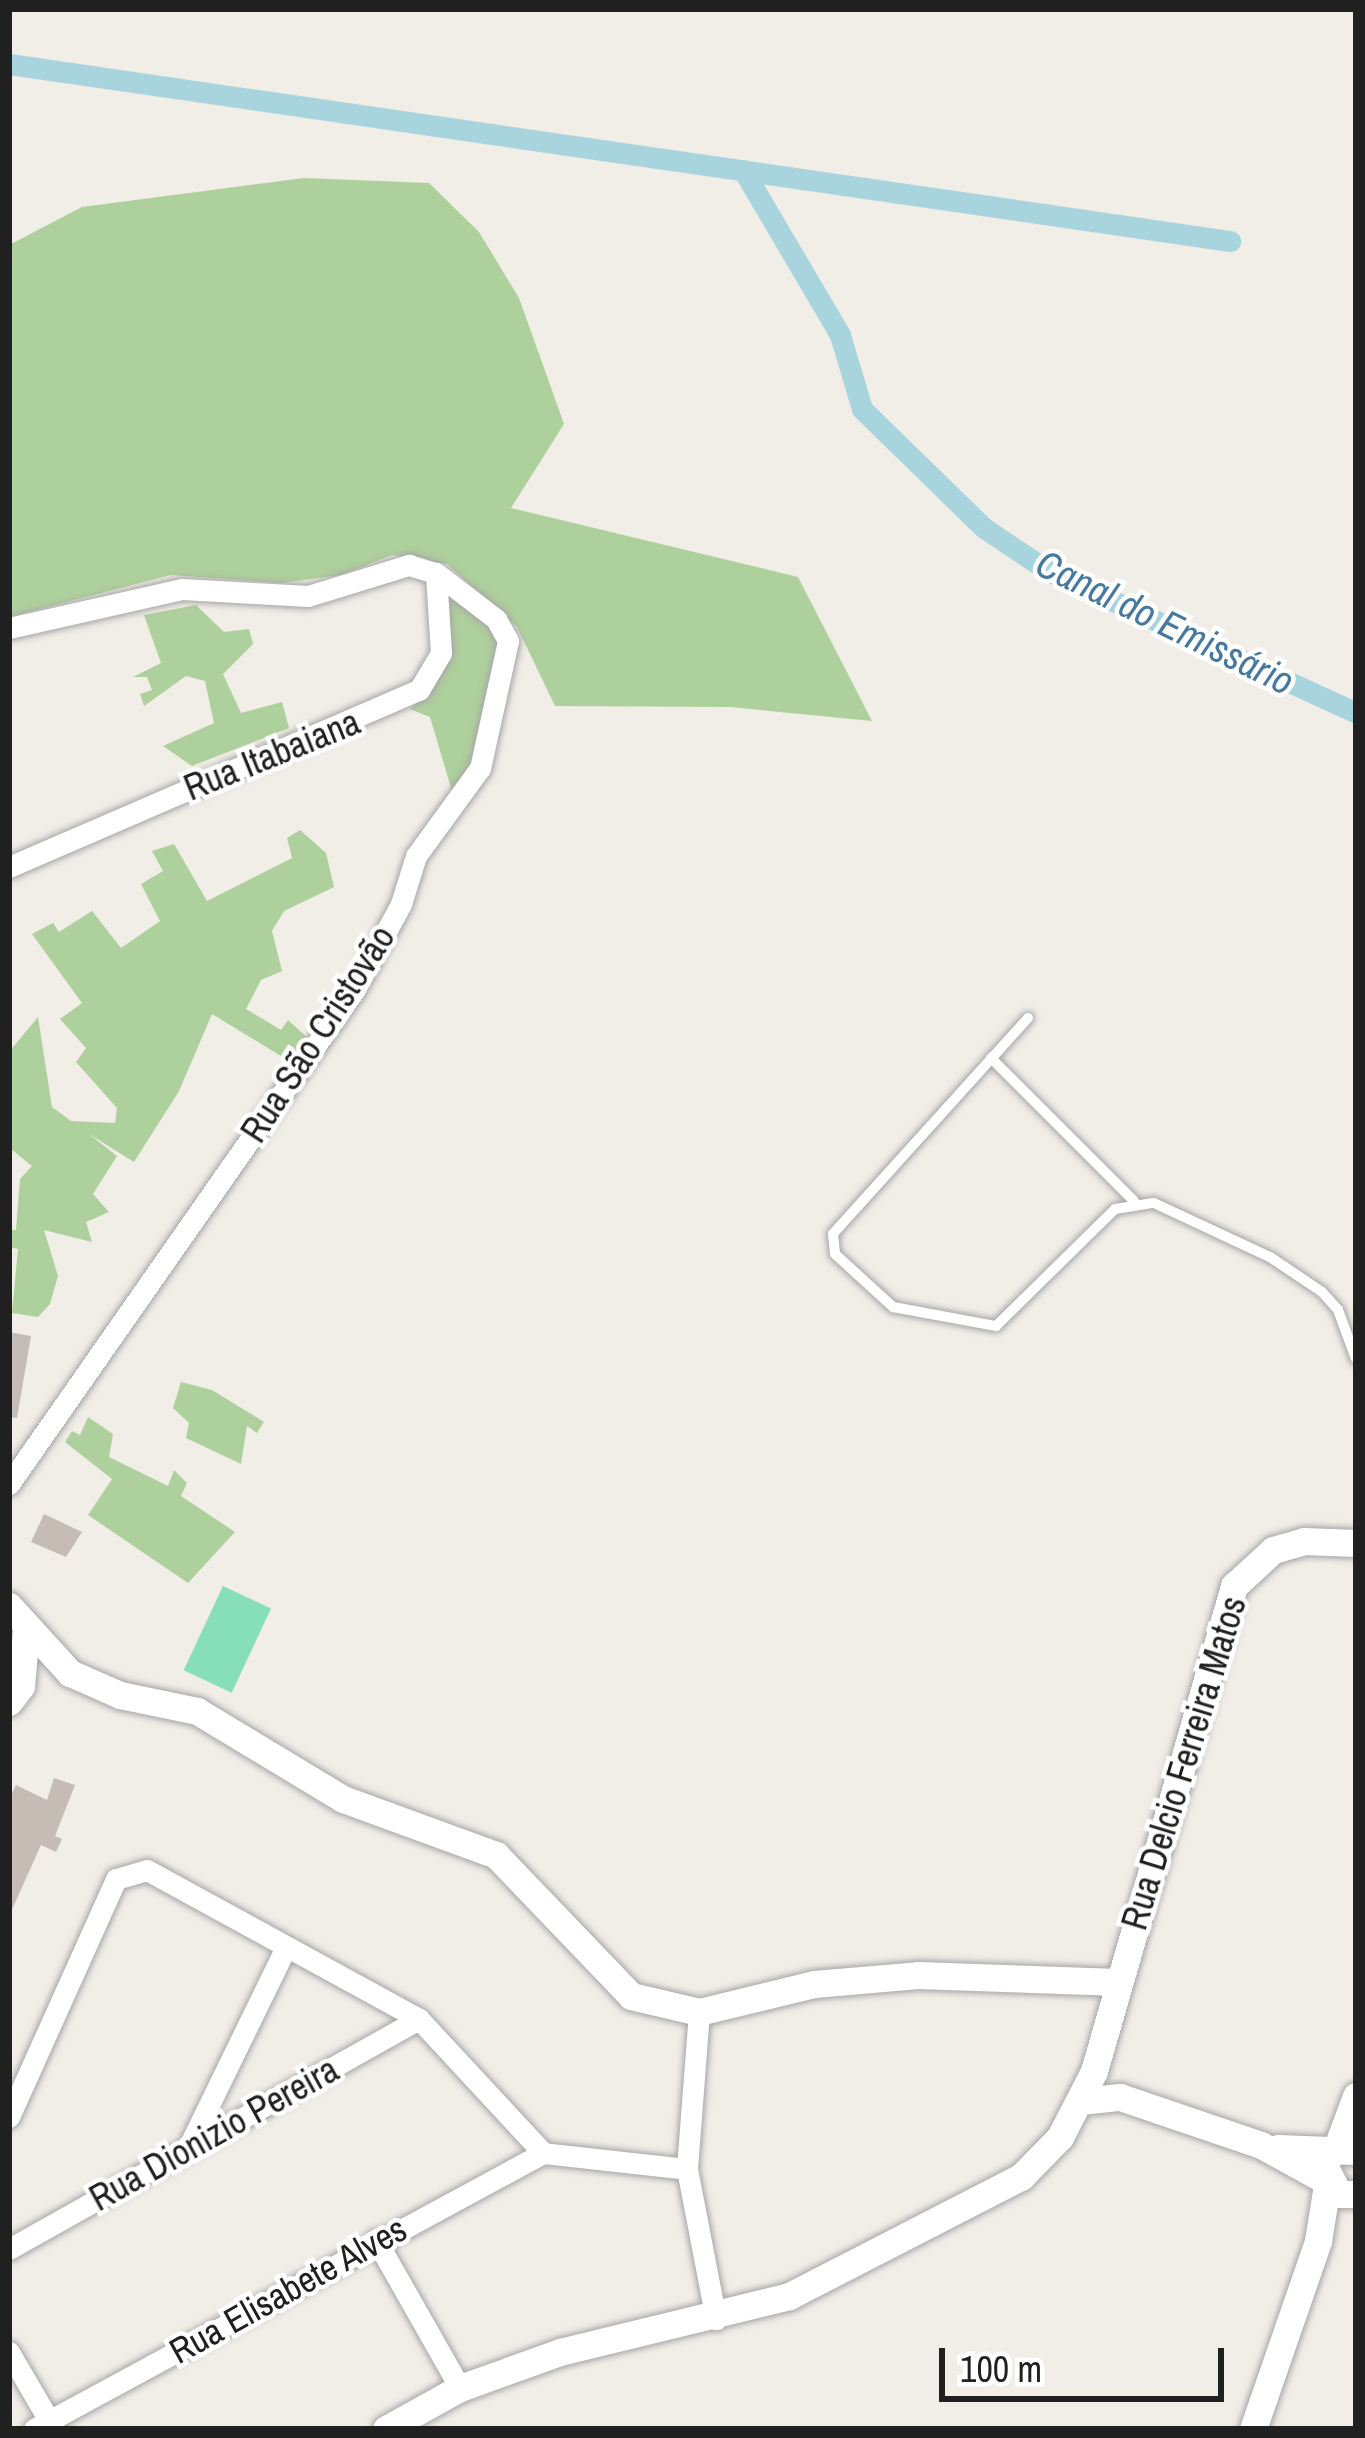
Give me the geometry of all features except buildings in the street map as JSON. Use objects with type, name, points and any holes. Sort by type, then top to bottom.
[{"type":"street","points":[[9,628],[182,589],[274,597],[342,588],[383,568],[436,573]]},
{"type":"street","name":"Rua Itabaiana","points":[[9,866],[418,691],[441,653],[436,573]]},
{"type":"street","name":"Rua São Cristovão","points":[[9,1484],[355,989],[401,904],[416,856],[480,768],[508,641],[496,620],[436,573]]},
{"type":"street","name":"Rua Delcio Ferreira Matos","points":[[386,2429],[460,2388],[560,2352],[716,2319],[789,2296],[1022,2177],[1082,2101],[1094,2071],[1234,1586],[1273,1550],[1304,1541],[1356,1543]]},
{"type":"street","points":[[18,1618],[70,1673],[120,1695],[197,1711],[343,1799],[496,1855],[631,1996],[698,2012],[814,1984],[918,1976],[1118,1982]]},
{"type":"street","points":[[18,1618],[13,1701],[70,1673]]},
{"type":"street","points":[[9,2117],[116,1879],[132,1869],[147,1870],[419,2019],[543,2153],[687,2169]]},
{"type":"street","points":[[187,2149],[285,1948]]},
{"type":"street","points":[[698,2012],[687,2169],[716,2319]]},
{"type":"street","name":"Rua Dionizio Pereira","points":[[9,2249],[419,2019]]},
{"type":"street","points":[[1094,2071],[1120,2097]]},
{"type":"street","points":[[1082,2101],[1120,2097],[1341,2173]]},
{"type":"street","points":[[1252,2429],[1341,2173],[1356,2097]]},
{"type":"street","name":"Rua Elisabete Alves","points":[[46,2426],[376,2240],[543,2153]]},
{"type":"street","points":[[376,2240],[460,2388]]},
{"type":"street","points":[[9,2352],[46,2426]]},
{"type":"lane","points":[[1028,1018],[833,1234],[835,1254],[893,1307],[996,1326],[1115,1209],[1134,1201]]},
{"type":"lane","points":[[991,1058],[1134,1201],[1270,1257],[1322,1292],[1338,1310],[1356,1359]]},
{"type":"green space","points":[[304,178],[429,183],[479,232],[519,298],[564,424],[511,508],[798,577],[872,721],[730,707],[555,706],[517,627],[447,564],[392,555],[341,575],[282,583],[171,575],[9,617],[9,245],[82,207]]},
{"type":"green space","points":[[443,585],[491,623],[502,645],[473,766],[452,791],[430,717],[410,709],[433,684]]},
{"type":"green space","points":[[196,605],[224,632],[249,629],[253,644],[223,674],[241,713],[282,702],[289,728],[192,766],[163,746],[214,723],[205,681],[186,676],[144,706],[140,694],[152,690],[147,677],[133,677],[161,663],[144,615]]},
{"type":"green space","points":[[300,830],[326,853],[334,887],[284,911],[272,931],[282,971],[261,980],[246,1009],[281,1030],[288,1020],[310,1040],[294,1064],[212,1014],[179,1091],[134,1162],[89,1134],[117,1156],[93,1194],[109,1212],[86,1222],[92,1242],[44,1230],[58,1276],[50,1304],[38,1317],[12,1313],[18,1249],[9,1247],[9,1230],[16,1230],[20,1179],[32,1166],[11,1149],[9,1052],[38,1017],[52,1107],[71,1121],[115,1123],[117,1108],[76,1062],[86,1048],[60,1019],[82,1003],[32,934],[53,923],[59,932],[92,911],[121,948],[160,921],[141,884],[163,871],[152,851],[174,844],[207,901],[292,858],[287,838]]},
{"type":"green space","points":[[181,1382],[212,1390],[264,1422],[257,1433],[247,1426],[241,1464],[186,1438],[189,1423],[173,1408]]},
{"type":"green space","points":[[88,1417],[113,1434],[109,1457],[168,1486],[174,1470],[187,1483],[181,1496],[235,1532],[188,1583],[88,1515],[112,1479],[65,1442],[72,1431],[80,1435]]},
{"type":"green space","points":[[223,1586],[271,1608],[232,1693],[184,1670]]},
{"type":"waterway","points":[[9,64],[1230,241]]},
{"type":"waterway","name":"Canal do Emissário","points":[[743,170],[840,335],[862,409],[984,528],[1050,572],[1356,713]]}]
